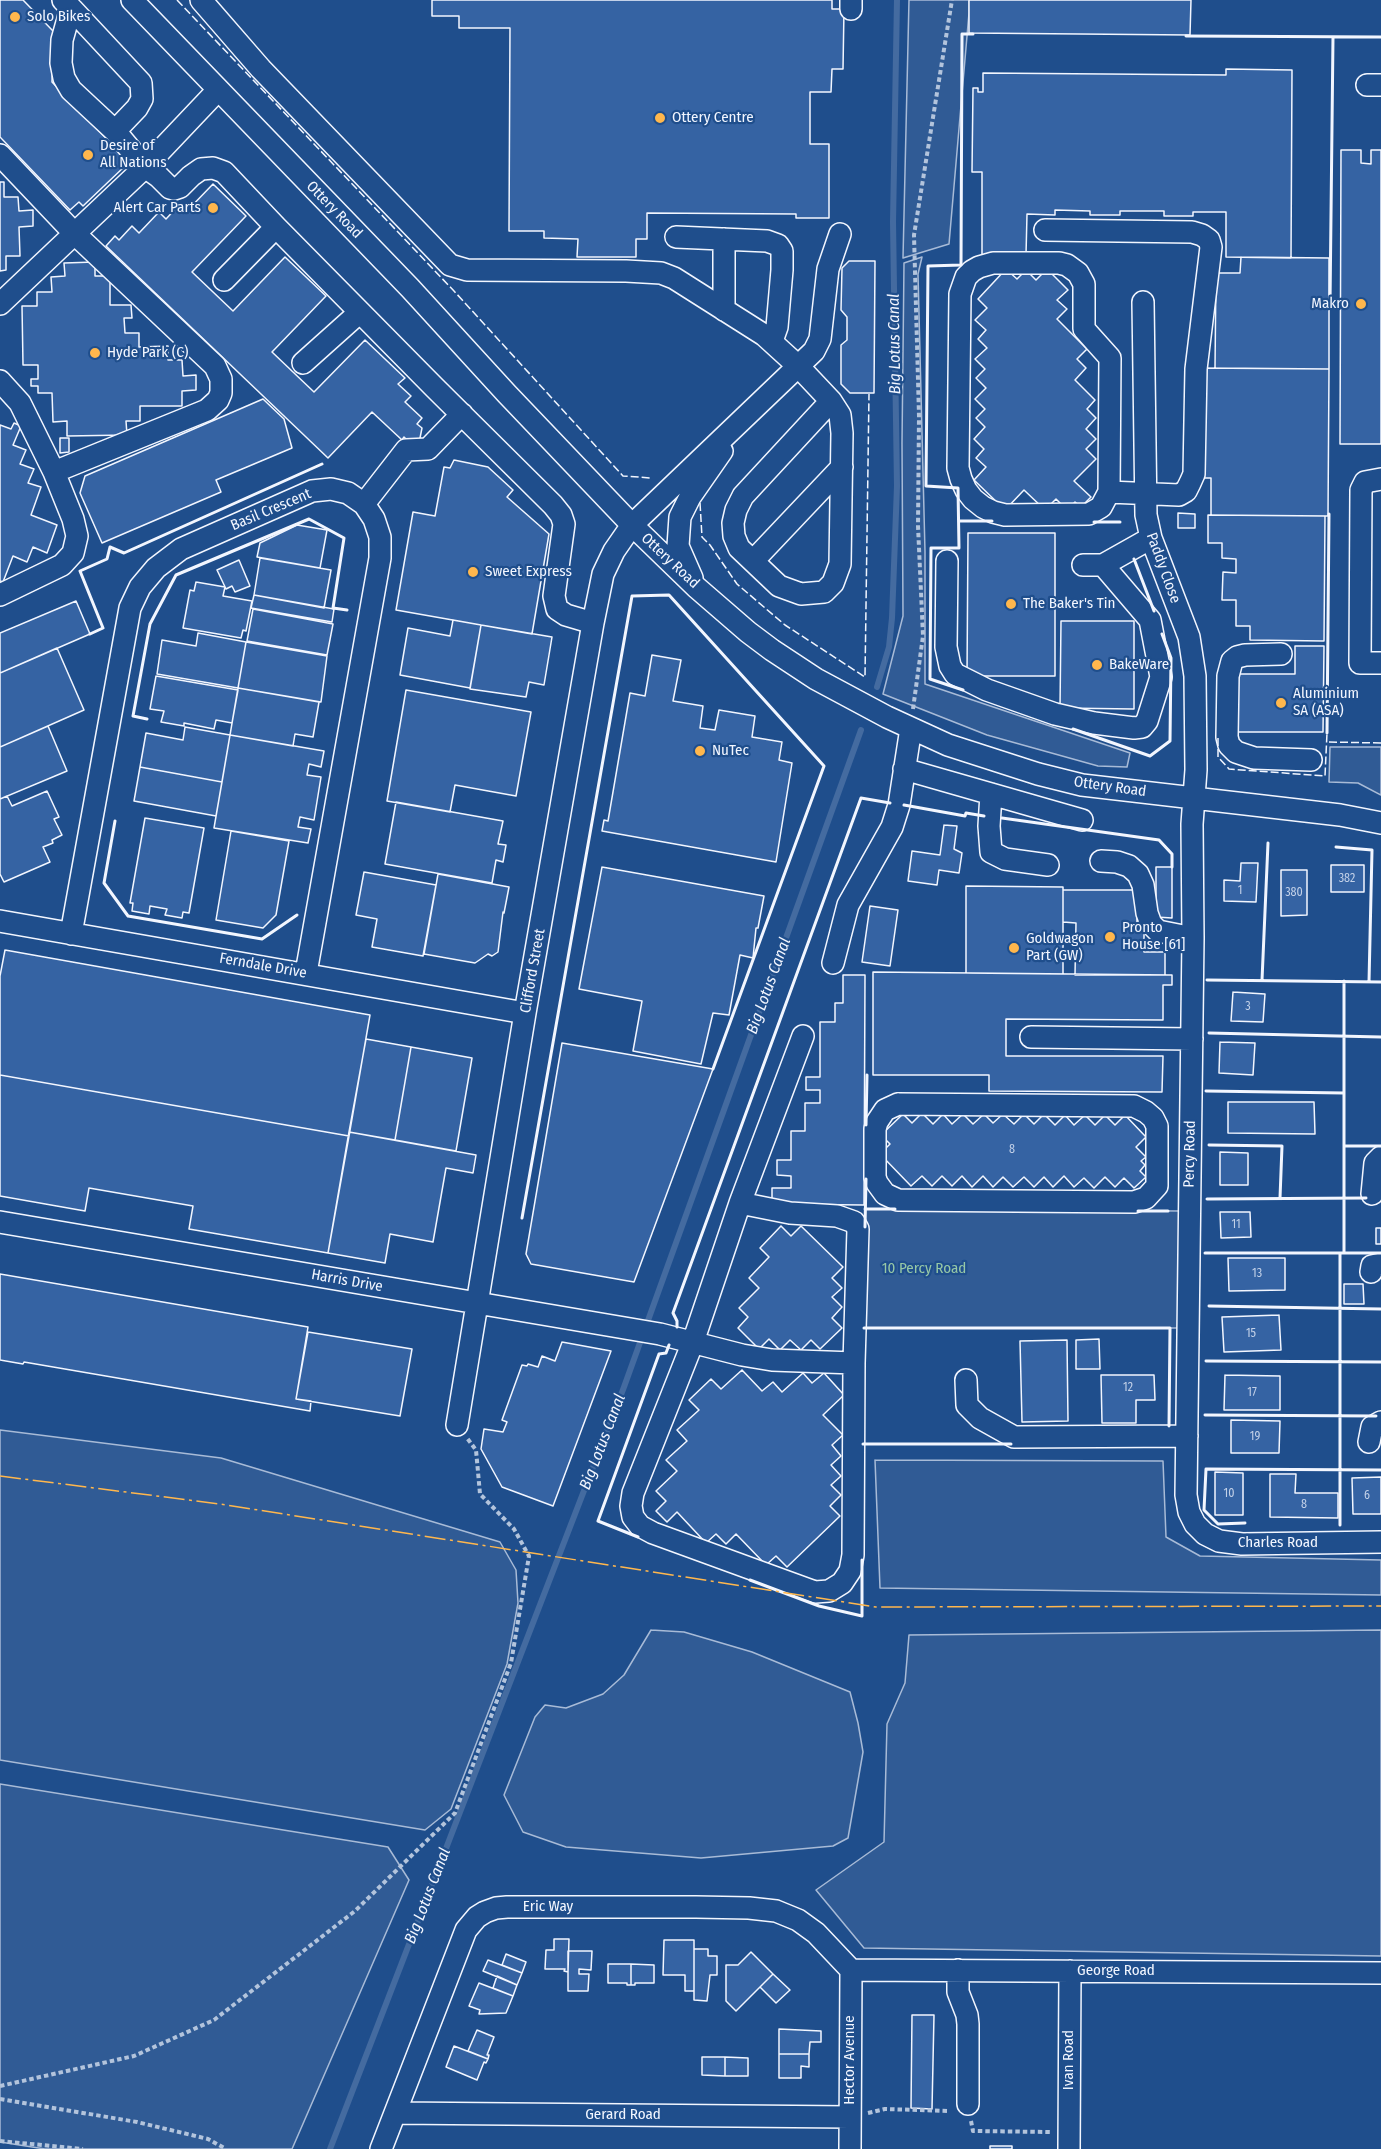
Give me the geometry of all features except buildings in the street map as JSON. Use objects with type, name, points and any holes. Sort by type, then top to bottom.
[{"type":"street","name":"Ottery Road","points":[[132,0],[410,288],[632,525],[696,587],[748,632],[816,679],[886,717],[912,719],[948,745],[1038,774],[1082,785],[1340,815],[1381,823]]},
{"type":"street","points":[[201,0],[261,69],[450,265],[467,270],[661,273],[674,278],[772,341],[798,366],[831,401],[840,415],[842,433],[840,564],[833,583],[824,592],[801,594],[779,586],[739,548],[734,536],[733,523],[743,496],[831,401]]},
{"type":"street","points":[[67,4],[60,63],[64,78],[71,90],[115,131],[145,168],[170,188],[174,189],[201,169],[220,169],[224,172],[561,515],[564,524],[554,596],[557,609],[566,615],[593,623]]},
{"type":"street","points":[[67,4],[141,83],[142,99],[137,108],[115,131]]},
{"type":"street","points":[[0,304],[145,168],[218,90]]},
{"type":"street","points":[[0,155],[75,234],[215,366],[221,379],[222,386],[218,400],[207,410],[54,472]]},
{"type":"street","points":[[224,280],[276,227]]},
{"type":"street","points":[[1045,230],[1192,232],[1202,234],[1209,240],[1211,247],[1196,369],[1194,474],[1186,491],[1179,495],[1109,492]]},
{"type":"street","name":"Clifford Street","points":[[457,1425],[525,1013],[603,574],[614,550],[632,525],[814,351],[820,339],[828,269],[840,234]]},
{"type":"street","points":[[676,237],[767,241],[778,245],[782,251],[783,270],[777,327],[772,341]]},
{"type":"street","points":[[724,239],[724,310]]},
{"type":"street","points":[[993,263],[1059,263],[1074,269],[1082,278],[1084,329],[1110,358],[1109,492],[1101,507],[1089,514],[1005,515],[982,507],[966,490],[958,468],[960,294],[966,277],[979,267],[993,263]]},
{"type":"street","name":"Paddy Close","points":[[1143,302],[1146,515],[1151,538],[1189,637],[1195,676],[1194,797]]},
{"type":"street","points":[[303,363],[360,312]]},
{"type":"street","points":[[0,381],[20,404],[54,472],[76,527],[76,545],[73,553],[62,566],[0,595]]},
{"type":"street","points":[[306,973],[380,558],[380,537],[374,519],[364,504],[406,450],[428,449],[462,414]]},
{"type":"street","points":[[696,587],[678,546],[680,517],[734,427]]},
{"type":"street","points":[[753,561],[842,467]]},
{"type":"street","points":[[1381,479],[1365,482],[1361,490],[1359,663],[1381,663]]},
{"type":"street","name":"Basil Crescent","points":[[71,934],[130,608],[140,587],[156,568],[181,549],[312,490],[331,489],[348,493],[364,504]]},
{"type":"street","points":[[947,561],[946,647],[950,666],[956,674],[987,690],[1055,714],[1094,723],[1134,728],[1142,727],[1147,721],[1161,677],[1150,620],[1093,565],[1151,538]]},
{"type":"street","points":[[1281,654],[1245,655],[1237,657],[1229,666],[1227,737],[1229,746],[1236,752],[1254,758],[1311,760]]},
{"type":"street","points":[[1195,676],[1228,676]]},
{"type":"street","points":[[833,963],[848,905],[892,827],[898,805],[912,719]]},
{"type":"street","points":[[904,769],[1082,820]]},
{"type":"street","points":[[990,794],[991,852],[1005,859],[1048,865]]},
{"type":"street","name":"Percy Road","points":[[1189,1512],[1186,1495],[1194,797]]},
{"type":"street","points":[[1101,861],[1129,866],[1138,874],[1143,885],[1147,913],[1151,924],[1158,931],[1193,938]]},
{"type":"street","name":"Ferndale Drive","points":[[0,921],[525,1013]]},
{"type":"street","points":[[740,1203],[790,1213],[837,1216],[854,1222],[858,1229],[854,1363],[853,1555],[850,1571],[842,1583],[829,1591],[815,1592],[652,1533],[640,1526],[633,1517],[631,1506],[633,1493],[693,1342],[740,1203],[803,1036]]},
{"type":"street","points":[[1031,1037],[1192,1039]]},
{"type":"street","points":[[1157,1186],[1157,1126],[1153,1118],[1134,1106],[898,1104],[885,1110],[875,1129],[875,1177],[885,1194],[898,1200],[1134,1202],[1146,1198],[1157,1186],[1189,1186]]},
{"type":"street","points":[[1372,1194],[1375,1163],[1381,1157]]},
{"type":"street","name":"Harris Drive","points":[[0,1222],[635,1330],[772,1360],[854,1363]]},
{"type":"street","points":[[966,1380],[967,1405],[980,1418],[1014,1437],[1187,1436]]},
{"type":"street","points":[[1369,1442],[1372,1427],[1381,1422]]},
{"type":"street","name":"Charles Road","points":[[1189,1512],[1205,1534],[1219,1541],[1242,1544],[1381,1542]]},
{"type":"street","name":"Eric Way","points":[[381,2149],[466,1930],[477,1917],[496,1908],[696,1907],[776,1911],[798,1920],[816,1933],[851,1970]]},
{"type":"street","name":"George Road","points":[[851,1970],[1381,1973]]},
{"type":"street","name":"Hector Avenue","points":[[850,2149],[851,1970]]},
{"type":"street","points":[[958,1970],[958,1992],[968,2024],[969,2104]]},
{"type":"street","name":"Ivan Road","points":[[1069,2149],[1070,1971]]},
{"type":"street","name":"Gerard Road","points":[[395,2114],[850,2117]]},
{"type":"path","points":[[912,719],[923,636],[918,526],[919,416],[914,236],[952,0]]},
{"type":"path","points":[[0,2086],[134,2056],[214,2020],[355,1911],[455,1812],[511,1663],[529,1556],[514,1529],[480,1494],[476,1450],[457,1425]]},
{"type":"path","points":[[0,2099],[137,2122],[208,2139],[226,2149]]},
{"type":"path","points":[[0,2141],[83,2149]]},
{"type":"green space","points":[[909,0],[969,0],[969,13],[949,244],[903,258]]},
{"type":"green space","points":[[922,257],[918,274],[925,552],[925,684],[1130,753],[1127,767],[1098,766],[987,735],[883,694],[903,616],[904,263]]},
{"type":"green space","points":[[1330,747],[1381,747],[1381,795],[1358,783],[1329,782]]},
{"type":"green space","name":"10 Percy Road","points":[[865,1209],[1180,1211],[1179,1328],[864,1328]]},
{"type":"green space","points":[[0,1430],[221,1458],[500,1542],[516,1570],[518,1603],[507,1664],[451,1809],[425,1830],[0,1760]]},
{"type":"green space","points":[[875,1460],[1163,1461],[1166,1537],[1200,1556],[1381,1560],[1381,1595],[880,1588]]},
{"type":"green space","points":[[651,1630],[684,1632],[752,1652],[850,1692],[863,1752],[848,1838],[833,1846],[701,1858],[566,1847],[523,1832],[504,1795],[535,1717],[545,1705],[566,1708],[603,1694],[624,1675]]},
{"type":"green space","points":[[1381,1630],[1381,1956],[864,1948],[816,1890],[884,1842],[887,1724],[905,1683],[909,1635]]},
{"type":"green space","points":[[0,1784],[388,1847],[409,1880],[292,2149],[45,2149],[0,2142]]},
{"type":"waterway","name":"Big Lotus Canal","points":[[877,687],[889,647],[892,618],[897,486],[893,222],[897,0]]},
{"type":"waterway","name":"Big Lotus Canal","points":[[330,2149],[624,1387],[861,730]]},
{"type":"fence","points":[[177,0],[454,291],[623,476],[651,478]]},
{"type":"fence","points":[[700,503],[702,537],[737,584],[785,625],[865,677],[869,394]]},
{"type":"fence","points":[[1218,738],[1218,757],[1229,769],[1325,776],[1327,733]]},
{"type":"fence","points":[[1329,742],[1381,743]]},
{"type":"wall","points":[[963,690],[930,679],[931,548],[959,548],[958,488],[926,486],[928,266],[961,265],[962,34],[973,34]]},
{"type":"wall","points":[[1186,36],[1381,37]]},
{"type":"wall","points":[[1330,304],[1333,37]]},
{"type":"wall","points":[[90,634],[103,628],[80,571],[107,559],[110,547],[124,553],[322,464]]},
{"type":"wall","points":[[1327,733],[1329,514]]},
{"type":"wall","points":[[147,719],[133,716],[150,624],[176,575],[309,519],[344,538],[333,608],[347,610]]},
{"type":"wall","points":[[959,521],[992,521]]},
{"type":"wall","points":[[1094,522],[1120,522]]},
{"type":"wall","points":[[1134,559],[1154,611]]},
{"type":"wall","points":[[522,1218],[632,596],[669,595],[824,766],[713,1069]]},
{"type":"wall","points":[[1073,729],[1150,756],[1170,741],[1171,658],[1162,634]]},
{"type":"wall","points":[[677,1327],[673,1313],[861,798],[890,803]]},
{"type":"wall","points":[[904,805],[965,816],[966,813],[984,816]]},
{"type":"wall","points":[[1002,818],[1159,840],[1172,854],[1172,867]]},
{"type":"wall","points":[[115,821],[104,883],[128,916],[262,939],[297,915]]},
{"type":"wall","points":[[1262,980],[1268,843]]},
{"type":"wall","points":[[1336,847],[1372,850],[1369,982]]},
{"type":"wall","points":[[1207,980],[1381,982]]},
{"type":"wall","points":[[1344,981],[1344,1253]]},
{"type":"wall","points":[[1209,1033],[1381,1037]]},
{"type":"wall","points":[[866,1125],[867,1075]]},
{"type":"wall","points":[[1206,1091],[1344,1093]]},
{"type":"wall","points":[[1209,1145],[1282,1146],[1280,1198]]},
{"type":"wall","points":[[1344,1146],[1381,1146]]},
{"type":"wall","points":[[865,1227],[866,1179]]},
{"type":"wall","points":[[1207,1199],[1366,1198]]},
{"type":"wall","points":[[865,1209],[895,1209]]},
{"type":"wall","points":[[1138,1211],[1168,1211]]},
{"type":"wall","points":[[1205,1253],[1381,1253]]},
{"type":"wall","points":[[1340,1253],[1340,1525]]},
{"type":"wall","points":[[1209,1306],[1381,1309]]},
{"type":"wall","points":[[864,1328],[1170,1328],[1169,1426]]},
{"type":"wall","points":[[638,1537],[598,1521],[659,1354],[666,1353],[669,1345]]},
{"type":"wall","points":[[1206,1361],[1381,1362]]},
{"type":"wall","points":[[1205,1415],[1376,1416]]},
{"type":"wall","points":[[863,1444],[1011,1444]]},
{"type":"wall","points":[[1245,1523],[1218,1524],[1204,1510],[1206,1469],[1381,1470]]},
{"type":"wall","points":[[750,1580],[819,1606],[862,1616],[862,1560]]},
{"type":"power","points":[[0,1476],[220,1504],[876,1607],[1381,1606]]},
{"type":"place","name":"Solo Bikes","points":[[15,17]]},
{"type":"place","name":"Ottery Centre","points":[[660,118]]},
{"type":"place","name":"Desire of All Nations","points":[[88,155]]},
{"type":"place","name":"Alert Car Parts","points":[[213,208]]},
{"type":"place","name":"Makro","points":[[1361,304]]},
{"type":"place","name":"Hyde Park (C)","points":[[95,353]]},
{"type":"place","name":"Sweet Express","points":[[473,572]]},
{"type":"place","name":"The Baker's Tin","points":[[1011,604]]},
{"type":"place","name":"BakeWare","points":[[1097,665]]},
{"type":"place","name":"Aluminium SA (ASA)","points":[[1281,703]]},
{"type":"place","name":"NuTec","points":[[700,751]]},
{"type":"place","name":"Pronto House [61]","points":[[1110,937]]},
{"type":"place","name":"Goldwagon Part (GW)","points":[[1014,948]]}]
